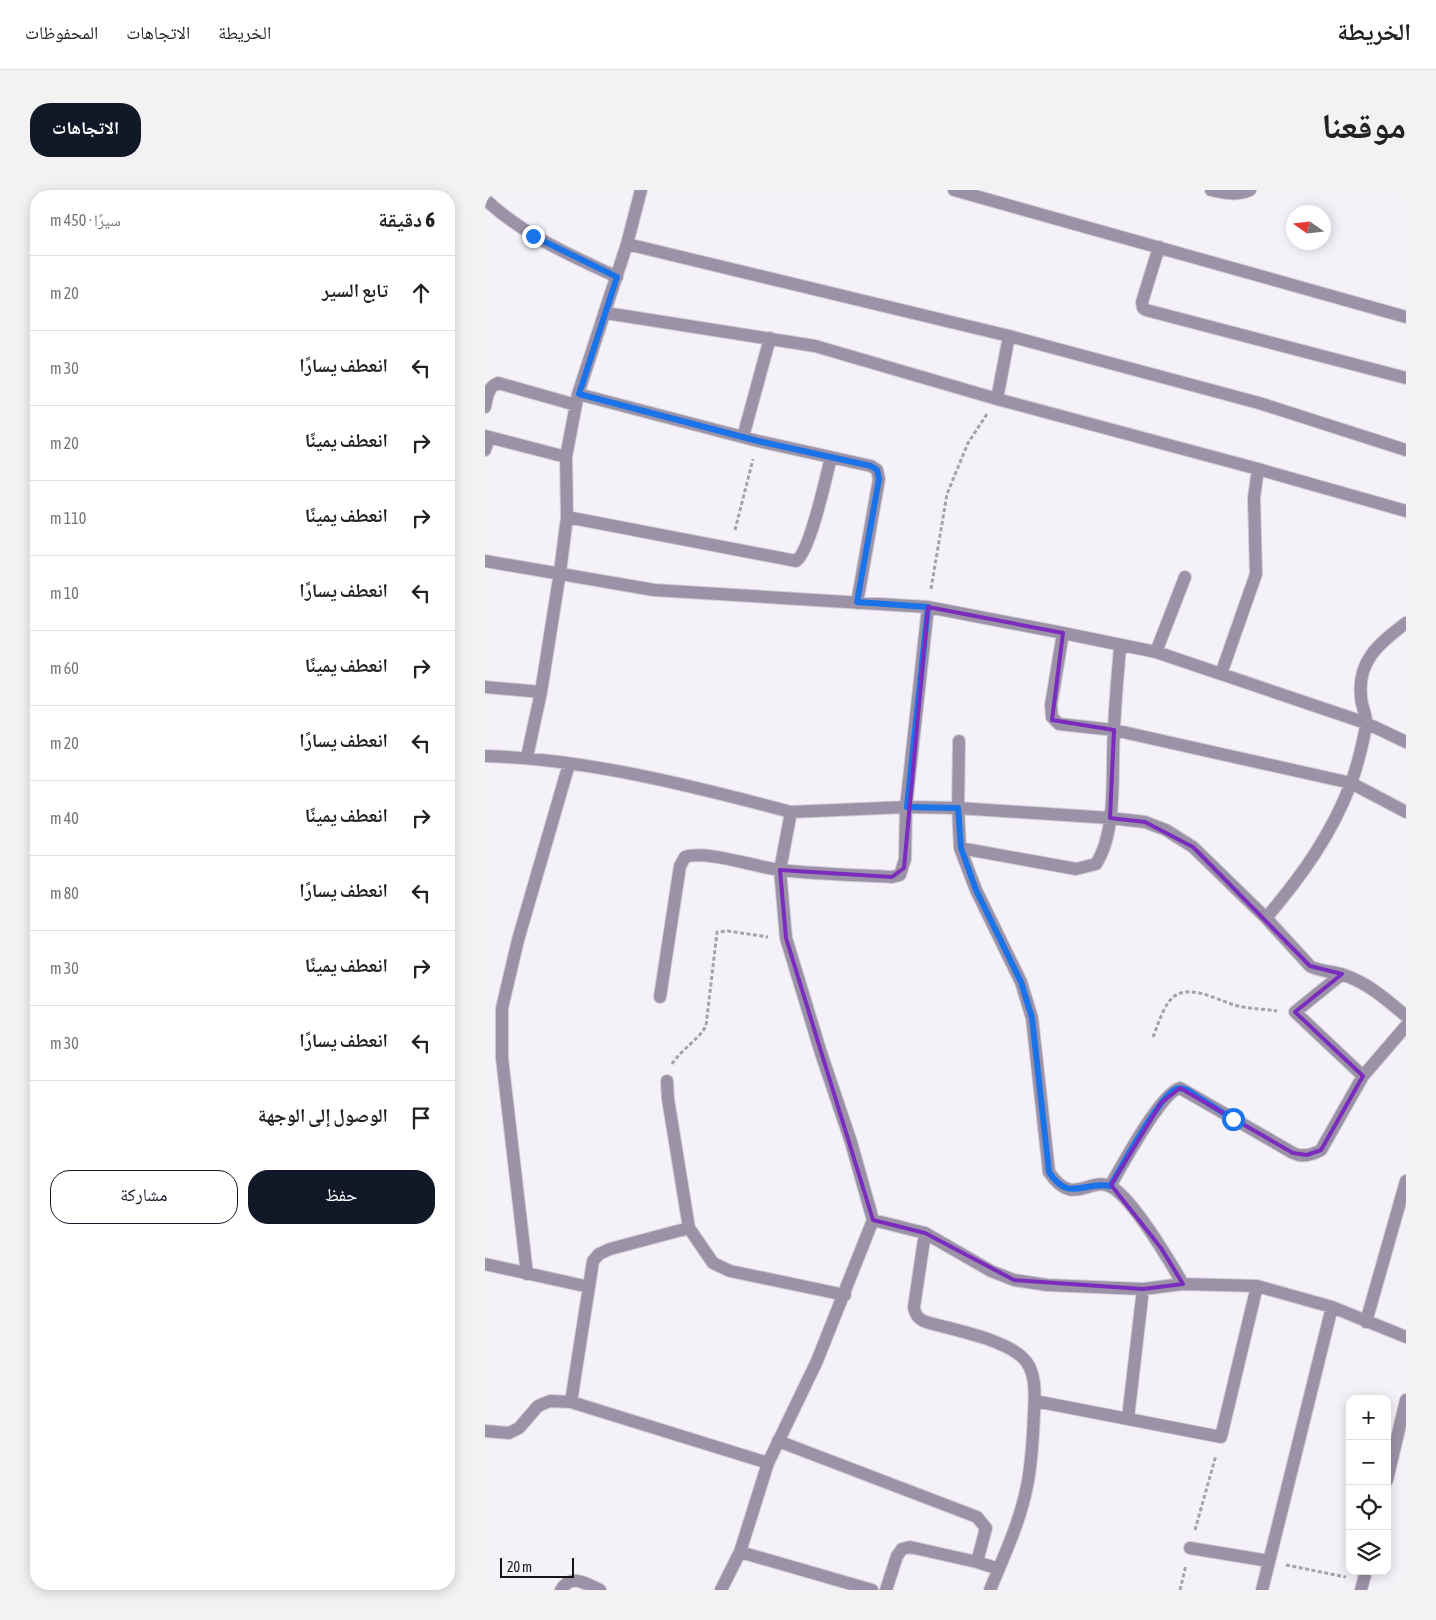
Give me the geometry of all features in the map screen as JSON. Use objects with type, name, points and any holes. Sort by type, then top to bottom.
[{"type":"street","points":[[954,190],[1406,317]]},
{"type":"street","points":[[1211,190],[1239,194],[1249,190]]},
{"type":"street","points":[[527,757],[541,692],[567,517],[566,457],[577,399],[627,244],[638,192]]},
{"type":"street","points":[[485,199],[501,214],[533,236],[617,277]]},
{"type":"street","points":[[627,244],[1009,336],[1259,403],[1406,450]]},
{"type":"street","points":[[1159,247],[1142,302],[1143,308],[1146,310],[1406,378]]},
{"type":"street","points":[[606,313],[815,346],[997,399],[1406,511]]},
{"type":"street","points":[[997,399],[1009,336]]},
{"type":"street","points":[[743,437],[770,338]]},
{"type":"street","points":[[485,407],[489,390],[498,383],[577,399],[871,466],[879,473],[857,602]]},
{"type":"street","points":[[485,450],[487,436],[566,457]]},
{"type":"street","points":[[567,517],[796,561],[809,540],[831,457]]},
{"type":"street","points":[[1221,674],[1256,574],[1254,498],[1258,470]]},
{"type":"street","points":[[485,561],[559,572],[654,590],[928,607],[1063,632],[1156,652],[1366,723],[1406,742]]},
{"type":"street","points":[[1156,652],[1185,577]]},
{"type":"street","points":[[660,997],[680,866],[685,857],[693,854],[780,870],[892,876],[900,874],[905,858],[907,807],[928,607]]},
{"type":"street","points":[[1266,918],[1299,880],[1319,850],[1351,783],[1366,723],[1361,697],[1361,678],[1370,655],[1378,644],[1403,630]]},
{"type":"street","points":[[1063,632],[1051,705],[1052,717],[1059,724],[1114,730],[1351,783],[1406,812]]},
{"type":"street","points":[[961,848],[1076,869],[1087,868],[1097,864],[1103,854],[1110,818],[1114,730],[1121,646]]},
{"type":"street","points":[[485,687],[541,692]]},
{"type":"street","points":[[959,741],[958,808],[961,848],[976,890],[1021,982],[1032,1018],[1049,1172],[1056,1182],[1068,1190],[1101,1184],[1110,1186],[1124,1197],[1161,1248],[1183,1284]]},
{"type":"street","points":[[485,756],[527,757],[569,764],[727,795],[791,812],[907,807],[958,808],[1145,822],[1166,830],[1193,847],[1266,918],[1310,966],[1316,970],[1342,974],[1363,982],[1406,1016]]},
{"type":"street","points":[[527,1274],[502,1058],[502,1008],[518,940],[569,764]]},
{"type":"street","points":[[721,1590],[740,1552],[768,1464],[845,1296],[873,1220],[851,1142],[821,1053],[786,938],[780,870],[791,812]]},
{"type":"street","points":[[1342,974],[1295,1012],[1363,1076]]},
{"type":"street","points":[[1110,1186],[1161,1103],[1175,1089],[1180,1088],[1187,1090],[1293,1153],[1307,1156],[1321,1150],[1363,1076],[1406,1026]]},
{"type":"street","points":[[667,1081],[668,1099],[689,1228],[713,1263],[721,1268],[845,1296]]},
{"type":"street","points":[[1366,1322],[1406,1181]]},
{"type":"street","points":[[873,1220],[925,1233],[991,1271],[1014,1280],[1047,1285],[1143,1289],[1183,1284],[1257,1286],[1332,1307],[1406,1337]]},
{"type":"street","points":[[571,1402],[589,1288],[590,1269],[599,1254],[610,1249],[689,1228]]},
{"type":"street","points":[[925,1233],[914,1306],[915,1313],[920,1320],[1007,1347],[1023,1358],[1033,1371],[1035,1401],[1033,1454],[1018,1520],[999,1570],[994,1590]]},
{"type":"street","points":[[485,1264],[589,1288]]},
{"type":"street","points":[[1035,1401],[1221,1437],[1257,1286]]},
{"type":"street","points":[[1128,1418],[1143,1289]]},
{"type":"street","points":[[1262,1590],[1332,1307]]},
{"type":"street","points":[[1391,1463],[1406,1400]]},
{"type":"street","points":[[485,1431],[509,1433],[519,1428],[538,1406],[550,1401],[571,1402],[768,1464]]},
{"type":"street","points":[[778,1441],[977,1517],[986,1528],[977,1562]]},
{"type":"street","points":[[1190,1548],[1269,1561]]},
{"type":"street","points":[[887,1590],[897,1556],[902,1549],[926,1550],[977,1562],[999,1570]]},
{"type":"street","points":[[740,1552],[872,1590]]},
{"type":"street","points":[[561,1590],[565,1582],[571,1580],[583,1582],[600,1590]]},
{"type":"path","points":[[928,607],[947,494],[968,443],[997,399]]},
{"type":"path","points":[[730,549],[758,441]]},
{"type":"path","points":[[667,1081],[671,1065],[681,1051],[703,1033],[706,1026],[717,932],[728,931],[786,938]]},
{"type":"path","points":[[1153,1037],[1170,1001],[1177,994],[1187,992],[1239,1006],[1295,1012]]},
{"type":"path","points":[[1179,1590],[1221,1437]]},
{"type":"path","points":[[1269,1561],[1364,1581]]},
{"type":"highlighted area","points":[[928,607],[1063,633],[1052,720],[1114,730],[1110,818],[1145,822],[1193,847],[1310,966],[1342,974],[1295,1012],[1363,1076],[1321,1150],[1307,1155],[1293,1153],[1180,1088],[1161,1103],[1111,1185],[1161,1248],[1183,1284],[1143,1289],[1014,1280],[925,1233],[873,1220],[786,938],[780,870],[892,877],[904,868]]},
{"type":"route","points":[[533,236],[617,277],[579,394],[758,441],[871,466],[879,473],[857,602],[928,607],[907,807],[958,808],[961,848],[976,890],[1021,982],[1032,1018],[1049,1172],[1056,1182],[1068,1190],[1101,1184],[1110,1186],[1161,1103],[1175,1089],[1187,1090],[1233,1119]]}]
